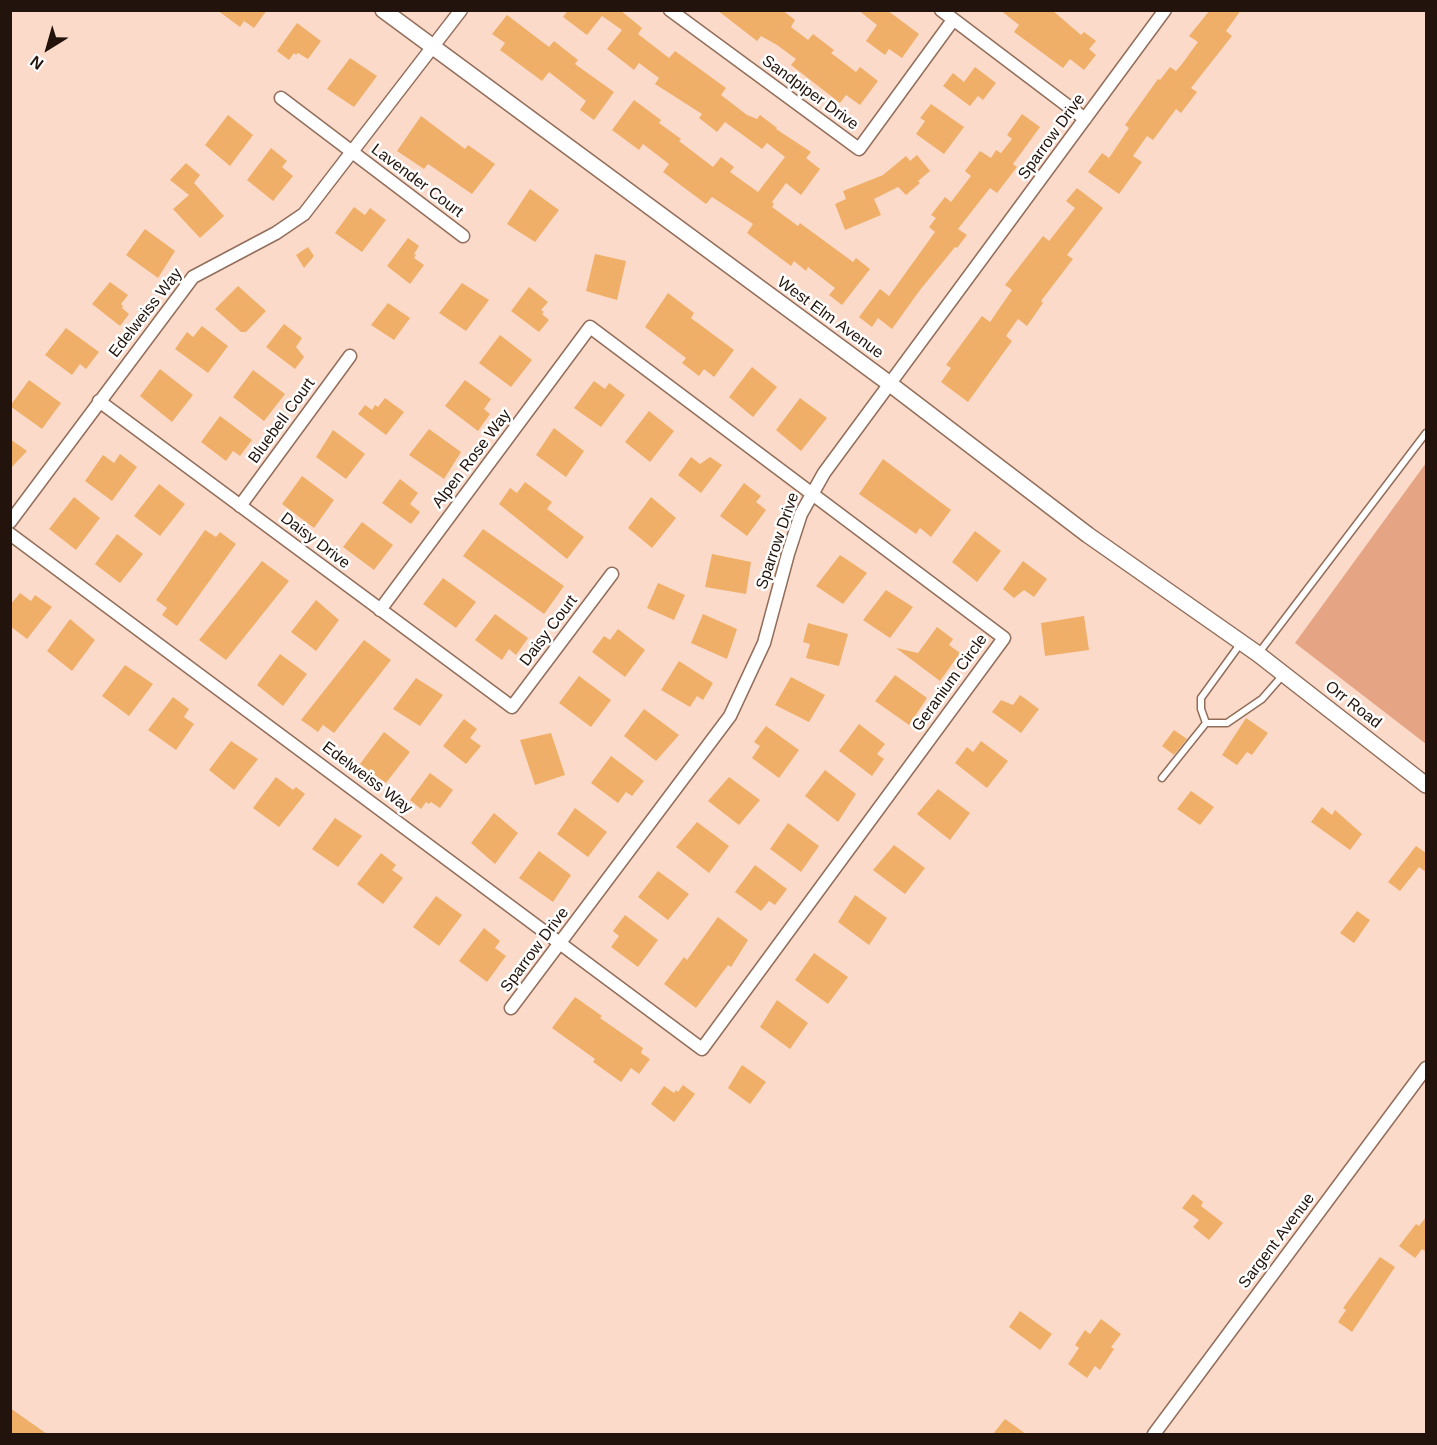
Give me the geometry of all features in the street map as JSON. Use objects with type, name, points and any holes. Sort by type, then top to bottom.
[{"type":"street","name":"West Elm Avenue","points":[[383,10],[433,50],[890,384],[1088,535],[1258,654]]},
{"type":"street","name":"Edelweiss Way","points":[[10,522],[193,277],[276,233],[304,213],[433,50],[461,10]]},
{"type":"street","name":"Sandpiper Drive","points":[[670,10],[859,149],[953,20]]},
{"type":"street","points":[[940,10],[1085,119]]},
{"type":"street","name":"Sparrow Drive","points":[[512,1008],[730,716],[764,643],[788,554],[812,493],[1166,10]]},
{"type":"street","name":"Lavender Court","points":[[280,99],[463,236]]},
{"type":"street","name":"Geranium Circle","points":[[590,327],[1004,638],[702,1049]]},
{"type":"street","name":"Alpen Rose Way","points":[[380,610],[590,327]]},
{"type":"street","name":"Bluebell Court","points":[[240,506],[350,356]]},
{"type":"street","name":"Daisy Drive","points":[[99,401],[512,707]]},
{"type":"street","name":"Edelweiss Way","points":[[10,534],[702,1049]]},
{"type":"street","name":"Daisy Court","points":[[512,707],[612,574]]},
{"type":"street","name":"Orr Road","points":[[1258,654],[1426,785]]},
{"type":"street","name":"Sargent Avenue","points":[[1154,1434],[1426,1068]]},
{"type":"lane","points":[[1258,654],[1426,433]]},
{"type":"lane","points":[[1206,723],[1201,709],[1201,698],[1242,642]]},
{"type":"lane","points":[[1206,723],[1227,723],[1262,699],[1284,674]]},
{"type":"lane","points":[[1162,778],[1206,723]]},
{"type":"shaded area","points":[[1426,463],[1426,744],[1295,643]]},
{"type":"building","points":[[217,10],[267,10],[254,28],[244,21],[240,27]]},
{"type":"building","points":[[568,10],[620,10],[642,28],[638,34],[669,58],[675,51],[726,88],[721,95],[747,115],[757,119],[760,115],[776,129],[811,152],[806,158],[820,169],[801,195],[786,183],[772,202],[774,204],[772,207],[798,226],[800,223],[853,262],[856,258],[870,269],[842,305],[829,295],[835,288],[808,267],[806,271],[794,261],[791,266],[747,233],[753,224],[712,197],[706,204],[663,172],[669,164],[643,144],[639,150],[612,130],[634,100],[661,120],[659,123],[713,167],[721,157],[734,167],[730,172],[758,192],[785,157],[767,143],[762,149],[725,122],[717,132],[699,118],[702,114],[655,84],[659,78],[639,63],[634,70],[607,49],[622,30],[602,16],[587,35],[563,17]]},
{"type":"building","points":[[717,10],[782,10],[795,20],[791,27],[808,40],[813,34],[834,50],[831,53],[856,72],[860,67],[878,81],[860,105],[846,95],[840,103],[791,65],[796,59],[761,36],[757,41]]},
{"type":"building","points":[[858,10],[887,10],[919,34],[902,58],[889,49],[885,55],[866,41],[877,25]]},
{"type":"building","points":[[1000,10],[1052,10],[1081,35],[1084,32],[1096,41],[1089,49],[1096,55],[1084,70],[1070,59],[1063,68],[1014,32],[1019,25]]},
{"type":"building","points":[[1210,10],[1241,10],[1226,31],[1232,36],[1191,88],[1197,92],[1181,113],[1176,109],[1153,140],[1147,136],[1133,156],[1142,162],[1119,194],[1088,172],[1102,153],[1109,158],[1129,128],[1125,125],[1158,79],[1160,80],[1170,67],[1176,71],[1182,64],[1198,42],[1189,36]]},
{"type":"building","points":[[507,15],[549,47],[554,41],[578,60],[575,64],[614,92],[594,120],[580,110],[586,101],[549,72],[542,81],[500,50],[505,43],[492,34]]},
{"type":"building","points":[[297,23],[321,41],[308,59],[294,53],[289,60],[277,51]]},
{"type":"building","points":[[350,58],[377,76],[354,107],[327,89]]},
{"type":"building","points":[[975,67],[996,83],[983,100],[978,96],[970,106],[943,86],[953,73],[964,82]]},
{"type":"building","points":[[931,104],[964,127],[944,154],[916,134],[925,121],[920,118]]},
{"type":"building","points":[[1022,114],[1040,127],[1013,164],[1017,167],[997,193],[990,188],[958,229],[967,235],[920,290],[892,329],[878,318],[872,327],[859,317],[880,289],[889,296],[935,232],[929,227],[936,218],[931,215],[945,197],[951,202],[971,176],[965,171],[980,151],[991,158],[996,150],[1001,153],[1012,139],[1007,135]]},
{"type":"building","points":[[228,115],[253,135],[230,166],[205,145]]},
{"type":"building","points":[[421,116],[465,149],[468,145],[495,164],[472,194],[428,164],[424,169],[397,151]]},
{"type":"building","points":[[271,148],[287,161],[282,167],[293,176],[273,201],[247,180]]},
{"type":"building","points":[[917,155],[930,171],[918,181],[920,183],[906,195],[898,187],[874,199],[881,215],[845,230],[835,204],[846,199],[843,191],[883,175],[906,156],[910,161]]},
{"type":"building","points":[[186,163],[200,175],[194,183],[224,216],[200,238],[173,209],[189,195],[170,180]]},
{"type":"building","points":[[1077,188],[1103,208],[1067,255],[1073,259],[1041,301],[1043,303],[1027,326],[1018,319],[1006,336],[1012,341],[968,402],[941,382],[951,368],[946,365],[982,316],[990,322],[1012,290],[1005,285],[1043,236],[1049,241],[1075,208],[1066,201]]},
{"type":"building","points":[[530,189],[559,210],[535,242],[507,224]]},
{"type":"building","points":[[354,207],[365,215],[370,208],[386,220],[362,252],[335,233]]},
{"type":"building","points":[[145,229],[175,251],[158,278],[126,255]]},
{"type":"building","points":[[408,238],[419,246],[414,258],[424,265],[410,284],[387,266]]},
{"type":"building","points":[[308,247],[314,256],[304,268],[296,255]]},
{"type":"building","points":[[595,254],[626,261],[617,300],[586,291]]},
{"type":"building","points":[[110,282],[128,295],[121,304],[129,314],[120,326],[92,304]]},
{"type":"building","points":[[462,283],[489,300],[466,331],[439,313]]},
{"type":"building","points":[[238,286],[266,311],[246,332],[241,332],[215,309]]},
{"type":"building","points":[[529,287],[548,302],[541,310],[549,320],[539,332],[511,311]]},
{"type":"building","points":[[668,293],[694,313],[691,318],[734,350],[714,377],[704,369],[699,376],[682,363],[686,358],[645,327]]},
{"type":"building","points":[[388,303],[410,318],[394,340],[371,325]]},
{"type":"building","points":[[284,324],[302,338],[296,347],[304,357],[295,369],[266,347]]},
{"type":"building","points":[[202,326],[228,346],[208,373],[175,349],[187,332],[193,337]]},
{"type":"building","points":[[66,328],[99,352],[86,369],[80,364],[72,375],[45,355]]},
{"type":"building","points":[[500,335],[532,360],[511,387],[479,363]]},
{"type":"building","points":[[752,367],[777,387],[753,417],[729,397]]},
{"type":"building","points":[[160,369],[193,395],[172,422],[140,396]]},
{"type":"building","points":[[253,370],[285,394],[264,421],[233,397]]},
{"type":"building","points":[[29,380],[61,403],[42,429],[10,406]]},
{"type":"building","points":[[465,380],[491,399],[484,409],[490,414],[478,431],[445,406]]},
{"type":"building","points":[[594,381],[605,389],[609,383],[625,395],[601,427],[574,408]]},
{"type":"building","points":[[385,398],[404,412],[386,435],[358,414],[365,405],[372,410],[375,405],[378,407]]},
{"type":"building","points":[[800,398],[827,418],[801,451],[776,430]]},
{"type":"building","points":[[649,411],[674,431],[650,462],[625,442]]},
{"type":"building","points":[[220,416],[252,440],[240,456],[233,451],[226,461],[201,442]]},
{"type":"building","points":[[554,428],[584,451],[566,477],[536,455]]},
{"type":"building","points":[[429,429],[461,452],[444,479],[409,455]]},
{"type":"building","points":[[333,430],[365,454],[346,479],[316,457]]},
{"type":"building","points":[[10,439],[27,451],[10,469]]},
{"type":"building","points":[[120,454],[137,467],[112,501],[85,481],[103,455],[114,463]]},
{"type":"building","points":[[691,457],[700,464],[710,457],[722,465],[701,493],[678,475]]},
{"type":"building","points":[[883,459],[951,510],[931,537],[920,528],[916,534],[859,494]]},
{"type":"building","points":[[302,476],[334,500],[314,528],[282,504]]},
{"type":"building","points":[[400,479],[418,493],[410,504],[420,512],[411,524],[382,503]]},
{"type":"building","points":[[525,482],[552,502],[547,509],[584,537],[567,559],[499,504],[510,488],[517,493]]},
{"type":"building","points":[[744,483],[761,496],[756,502],[766,510],[747,536],[720,516]]},
{"type":"building","points":[[159,484],[185,504],[160,536],[134,516]]},
{"type":"building","points":[[74,497],[100,518],[76,550],[49,529]]},
{"type":"building","points":[[651,497],[676,518],[652,548],[628,528]]},
{"type":"building","points":[[362,522],[393,545],[374,570],[343,547]]},
{"type":"building","points":[[483,529],[564,586],[544,614],[463,556]]},
{"type":"building","points":[[205,530],[216,537],[220,532],[236,544],[177,626],[162,615],[167,608],[156,600]]},
{"type":"building","points":[[975,531],[1001,551],[977,582],[952,562]]},
{"type":"building","points":[[117,534],[143,554],[120,583],[95,564]]},
{"type":"building","points":[[712,554],[751,562],[746,594],[705,587]]},
{"type":"building","points":[[840,555],[867,573],[843,604],[816,586]]},
{"type":"building","points":[[262,561],[289,581],[226,660],[199,640]]},
{"type":"building","points":[[1023,561],[1047,579],[1034,597],[1024,590],[1014,598],[1003,589]]},
{"type":"building","points":[[443,578],[476,602],[456,628],[423,604]]},
{"type":"building","points":[[658,583],[685,595],[674,620],[647,608]]},
{"type":"building","points":[[886,590],[913,607],[890,638],[863,620]]},
{"type":"building","points":[[20,593],[31,601],[35,595],[52,607],[27,639],[10,626],[10,605]]},
{"type":"building","points":[[316,600],[339,620],[316,651],[291,632]]},
{"type":"building","points":[[495,614],[528,638],[516,655],[509,649],[502,660],[475,640]]},
{"type":"building","points":[[703,614],[737,629],[727,659],[691,643]]},
{"type":"building","points":[[1084,616],[1089,650],[1045,656],[1041,623]]},
{"type":"building","points":[[70,619],[95,640],[72,671],[47,651]]},
{"type":"building","points":[[808,623],[848,634],[839,666],[806,658],[810,644],[803,642]]},
{"type":"building","points":[[937,627],[953,639],[949,645],[960,653],[940,681],[896,648],[918,653]]},
{"type":"building","points":[[618,629],[645,650],[625,677],[592,652],[604,636],[610,640]]},
{"type":"building","points":[[364,640],[391,660],[334,733],[323,725],[318,732],[301,720]]},
{"type":"building","points":[[280,654],[307,674],[283,706],[257,685]]},
{"type":"building","points":[[679,661],[713,683],[703,700],[697,696],[690,707],[661,690]]},
{"type":"building","points":[[125,665],[153,684],[129,716],[102,696]]},
{"type":"building","points":[[895,675],[927,698],[909,725],[875,701]]},
{"type":"building","points":[[579,676],[611,700],[591,727],[559,703]]},
{"type":"building","points":[[791,677],[825,695],[809,722],[775,705]]},
{"type":"building","points":[[416,678],[443,695],[420,726],[393,709]]},
{"type":"building","points":[[1020,695],[1039,709],[1021,733],[992,712],[1001,700],[1013,705]]},
{"type":"building","points":[[173,697],[189,709],[184,717],[194,724],[176,750],[148,730]]},
{"type":"building","points":[[644,709],[679,735],[656,761],[624,736]]},
{"type":"building","points":[[1246,718],[1268,733],[1252,755],[1247,752],[1237,765],[1222,755]]},
{"type":"building","points":[[464,719],[477,729],[470,738],[481,746],[466,764],[443,746]]},
{"type":"building","points":[[859,724],[885,744],[877,754],[884,759],[872,776],[839,751]]},
{"type":"building","points":[[766,726],[799,750],[779,778],[752,758],[760,746],[754,742]]},
{"type":"building","points":[[1174,730],[1187,739],[1174,755],[1162,746]]},
{"type":"building","points":[[384,732],[410,752],[386,783],[360,764]]},
{"type":"building","points":[[551,733],[565,775],[535,785],[520,740]]},
{"type":"building","points":[[231,741],[258,759],[234,790],[209,770]]},
{"type":"building","points":[[981,741],[1008,761],[987,788],[955,763],[967,747],[973,752]]},
{"type":"building","points":[[611,756],[644,781],[632,796],[626,792],[618,803],[591,783]]},
{"type":"building","points":[[825,770],[856,794],[838,822],[805,796]]},
{"type":"building","points":[[430,773],[453,790],[440,808],[431,802],[429,804],[426,802],[421,809],[410,800]]},
{"type":"building","points":[[276,777],[293,790],[296,787],[305,794],[279,827],[253,808]]},
{"type":"building","points":[[729,777],[760,800],[739,825],[708,801]]},
{"type":"building","points":[[938,789],[970,813],[950,840],[917,814]]},
{"type":"building","points":[[1191,791],[1214,807],[1200,825],[1177,809]]},
{"type":"building","points":[[1322,807],[1332,815],[1335,810],[1362,834],[1350,850],[1311,822]]},
{"type":"building","points":[[575,808],[607,832],[588,857],[557,834]]},
{"type":"building","points":[[494,813],[518,833],[495,864],[471,843]]},
{"type":"building","points":[[335,818],[362,836],[338,867],[312,849]]},
{"type":"building","points":[[697,822],[729,846],[709,873],[676,847]]},
{"type":"building","points":[[788,823],[819,846],[801,872],[770,849]]},
{"type":"building","points":[[894,845],[925,868],[905,894],[873,870]]},
{"type":"building","points":[[1416,846],[1426,853],[1426,872],[1419,867],[1400,891],[1388,882]]},
{"type":"building","points":[[539,851],[571,875],[553,902],[519,878]]},
{"type":"building","points":[[381,853],[396,865],[392,870],[403,878],[383,904],[357,884]]},
{"type":"building","points":[[755,865],[787,889],[775,905],[769,901],[761,911],[735,892]]},
{"type":"building","points":[[658,871],[689,894],[668,920],[638,897]]},
{"type":"building","points":[[855,895],[887,918],[869,945],[838,922]]},
{"type":"building","points":[[436,896],[462,915],[439,946],[413,927]]},
{"type":"building","points":[[1357,911],[1370,920],[1354,943],[1340,933]]},
{"type":"building","points":[[625,915],[658,940],[638,967],[611,947],[619,936],[613,931]]},
{"type":"building","points":[[718,917],[748,940],[731,967],[728,965],[696,1008],[664,984],[684,957],[687,960]]},
{"type":"building","points":[[484,928],[500,941],[495,948],[506,956],[487,982],[459,961]]},
{"type":"building","points":[[814,953],[848,977],[828,1004],[795,980]]},
{"type":"building","points":[[575,997],[643,1048],[641,1053],[650,1059],[639,1074],[631,1068],[621,1082],[593,1062],[595,1059],[552,1028]]},
{"type":"building","points":[[777,1000],[808,1023],[790,1049],[760,1027]]},
{"type":"building","points":[[742,1065],[766,1082],[750,1104],[728,1088]]},
{"type":"building","points":[[683,1085],[695,1094],[674,1122],[651,1104],[664,1086],[674,1093],[676,1090],[678,1092]]},
{"type":"building","points":[[1193,1194],[1203,1202],[1201,1206],[1223,1223],[1209,1240],[1193,1227],[1199,1220],[1182,1208]]},
{"type":"building","points":[[1426,1217],[1426,1252],[1422,1249],[1415,1258],[1399,1246],[1416,1224],[1419,1226]]},
{"type":"building","points":[[1380,1257],[1395,1267],[1352,1332],[1338,1322],[1346,1310],[1343,1308]]},
{"type":"building","points":[[1020,1311],[1052,1334],[1040,1350],[1009,1327]]},
{"type":"building","points":[[1101,1319],[1121,1334],[1111,1347],[1114,1349],[1100,1370],[1095,1366],[1087,1378],[1068,1364],[1079,1348],[1075,1345],[1085,1330],[1090,1334]]},
{"type":"building","points":[[10,1408],[47,1434],[10,1434]]},
{"type":"building","points":[[1005,1419],[1026,1434],[993,1434]]}]
